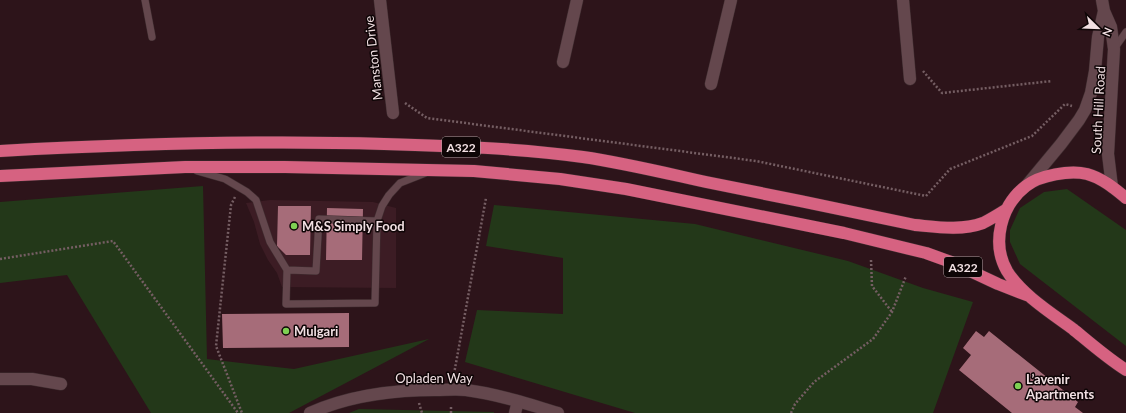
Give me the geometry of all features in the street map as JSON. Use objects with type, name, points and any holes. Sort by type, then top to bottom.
[{"type":"highway","name":"A322","points":[[0,151],[139,145],[268,142],[436,145],[535,152],[638,167],[915,225],[955,228],[975,225],[993,217],[1007,208]]},
{"type":"highway","name":"A322","points":[[0,176],[185,167],[285,166],[434,170],[509,174],[588,182],[844,232],[926,253],[951,262],[998,284],[1029,296]]},
{"type":"highway","name":"A322","points":[[1126,198],[1112,187],[1095,177],[1086,174],[1071,173],[1038,179],[1027,184],[1017,194],[1007,208],[1001,224],[999,236],[1001,254],[1007,271],[1029,296],[1126,370]]},
{"type":"street","name":"Manston Drive","points":[[380,0],[393,109]]},
{"type":"street","points":[[563,62],[577,0]]},
{"type":"street","points":[[711,84],[731,0]]},
{"type":"street","points":[[903,0],[910,79]]},
{"type":"street","name":"South Hill Road","points":[[1103,6],[1111,27],[1114,49],[1108,154],[1112,187]]},
{"type":"street","name":"South Hill Road","points":[[1027,184],[1061,144],[1085,110],[1091,93],[1095,71],[1103,6]]},
{"type":"street","points":[[0,379],[32,379],[61,384]]},
{"type":"street","name":"Opladen Way","points":[[310,413],[340,401],[372,394],[418,390],[466,390],[518,401],[558,413]]},
{"type":"street","points":[[515,413],[518,401]]},
{"type":"lane","points":[[144,0],[152,37]]},
{"type":"lane","points":[[1114,49],[1126,32]]},
{"type":"lane","points":[[185,167],[225,179],[247,192],[256,200],[270,242],[287,270],[286,304],[375,303],[377,220],[382,206],[389,195],[400,183],[434,170]]},
{"type":"lane","points":[[287,270],[316,271],[319,219],[377,220]]},
{"type":"path","points":[[923,70],[942,93],[1052,81]]},
{"type":"path","points":[[393,109],[405,103],[427,118],[756,161],[926,196],[950,169],[1032,136],[1065,104]]},
{"type":"path","points":[[236,196],[231,205],[216,346],[242,413]]},
{"type":"path","points":[[454,374],[486,198]]},
{"type":"path","points":[[0,259],[113,241],[238,413]]},
{"type":"path","points":[[871,260],[872,286],[892,312]]},
{"type":"path","points":[[791,413],[795,404],[814,382],[873,339],[892,312],[906,276]]},
{"type":"path","points":[[418,402],[422,413]]},
{"type":"path","points":[[451,405],[451,413]]},
{"type":"shaded area","points":[[270,200],[373,202],[396,208],[396,288],[282,287],[277,273],[260,244],[254,222],[246,203]]},
{"type":"green space","points":[[203,186],[207,359],[294,369],[429,339],[289,413],[151,413],[67,275],[0,283],[0,202]]},
{"type":"green space","points":[[1067,189],[1126,230],[1126,346],[1020,264],[1010,242],[1010,230],[1020,208],[1044,192]]},
{"type":"green space","points":[[494,205],[695,224],[848,261],[923,288],[973,302],[933,413],[635,413],[465,362],[477,310],[563,314],[563,258],[486,246]]},
{"type":"green space","points":[[359,409],[494,412],[494,413],[349,413]]},
{"type":"building","name":"M&S Simply Food","points":[[278,206],[311,206],[310,255],[286,255],[277,246]]},
{"type":"building","points":[[327,208],[363,209],[362,260],[326,260]]},
{"type":"building","name":"Mulgari","points":[[349,313],[349,347],[223,348],[222,314]]},
{"type":"building","name":"L’avenir Apartments","points":[[976,331],[984,337],[989,331],[1078,402],[1075,407],[1083,413],[1012,413],[959,370],[971,355],[963,348]]},
{"type":"place","name":"M&S Simply Food","points":[[294,226]]},
{"type":"place","name":"Mulgari","points":[[286,331]]},
{"type":"place","name":"L’avenir Apartments","points":[[1018,386]]}]
